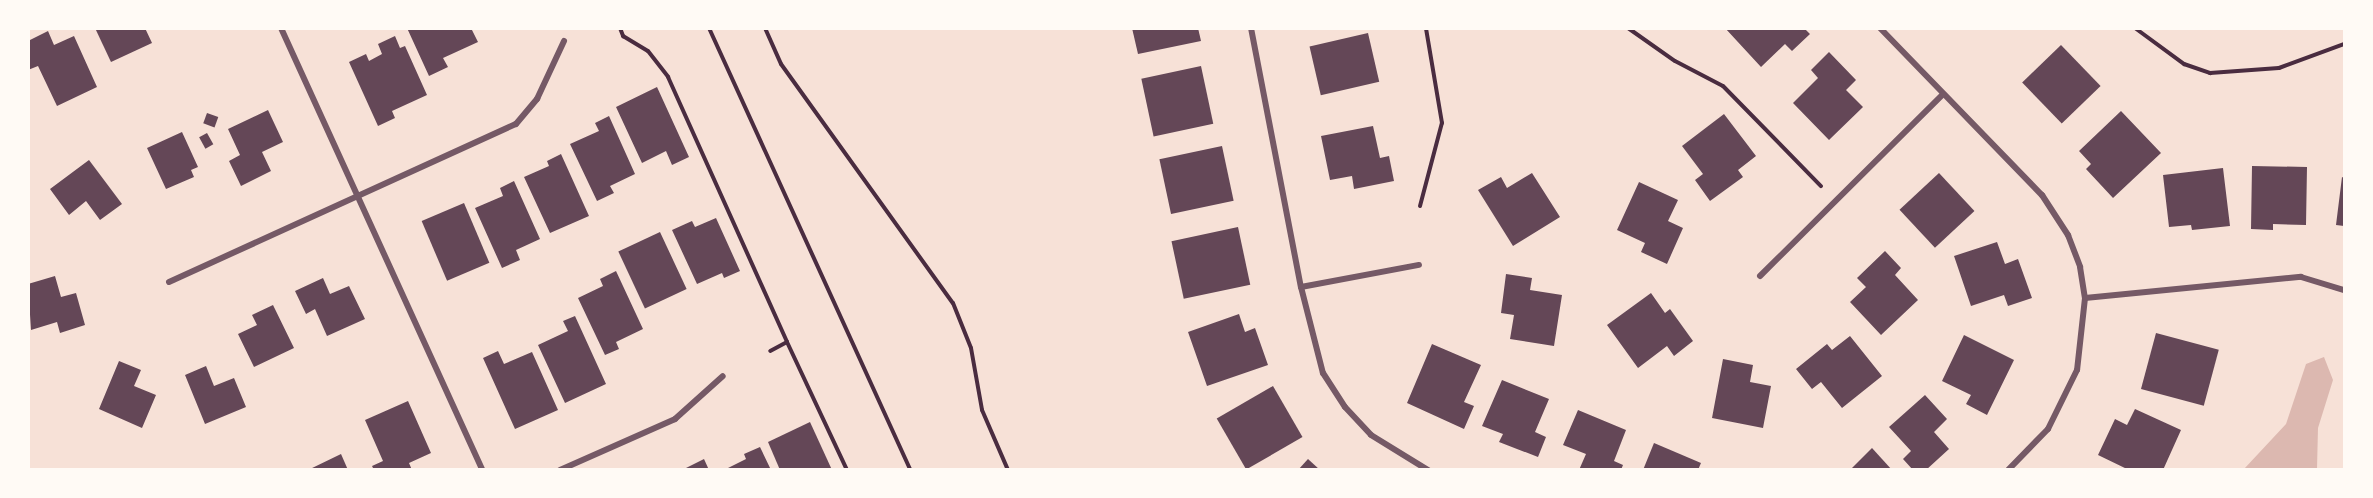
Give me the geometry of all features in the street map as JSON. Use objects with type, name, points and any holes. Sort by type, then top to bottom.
[{"type":"street","points":[[281,28],[482,470]]},
{"type":"street","points":[[1251,28],[1301,287],[1323,373],[1345,407],[1371,435],[1428,470]]},
{"type":"street","points":[[1880,28],[2056,213],[2080,267],[2085,298],[2077,370],[2065,402],[2048,429],[2008,470]]},
{"type":"street","points":[[169,282],[516,124],[537,99],[564,41]]},
{"type":"street","points":[[1760,276],[1943,94]]},
{"type":"street","points":[[1301,287],[1419,265]]},
{"type":"street","points":[[2085,298],[2301,277],[2344,290]]},
{"type":"street","points":[[560,470],[675,419],[723,376]]},
{"type":"path","points":[[620,28],[623,36],[648,51],[668,77],[847,470]]},
{"type":"path","points":[[709,28],[910,470]]},
{"type":"path","points":[[765,28],[781,64],[953,303],[969,342],[982,410],[1008,470]]},
{"type":"path","points":[[1420,206],[1442,123],[1426,28]]},
{"type":"path","points":[[1628,28],[1675,61],[1723,86],[1821,186]]},
{"type":"path","points":[[2135,28],[2184,64],[2210,73],[2279,68],[2344,44]]},
{"type":"path","points":[[770,351],[787,342]]},
{"type":"shaded area","points":[[2324,357],[2333,380],[2318,428],[2317,469],[2244,469],[2286,424],[2306,364]]},
{"type":"building","points":[[95,28],[145,28],[152,43],[111,62]]},
{"type":"building","points":[[407,28],[471,28],[478,42],[443,58],[448,67],[429,76]]},
{"type":"building","points":[[1132,28],[1198,28],[1201,41],[1138,54]]},
{"type":"building","points":[[1725,28],[1804,28],[1810,34],[1792,51],[1785,44],[1761,67]]},
{"type":"building","points":[[48,31],[54,45],[74,36],[97,87],[57,106],[38,66],[28,70],[28,41]]},
{"type":"building","points":[[1368,33],[1379,82],[1321,95],[1310,46]]},
{"type":"building","points":[[395,36],[400,48],[405,46],[427,95],[392,111],[395,118],[378,126],[349,62],[366,54],[369,61],[382,54],[378,44]]},
{"type":"building","points":[[2061,45],[2101,86],[2062,124],[2022,83]]},
{"type":"building","points":[[1829,52],[1856,80],[1846,90],[1863,107],[1829,140],[1793,103],[1818,78],[1811,70]]},
{"type":"building","points":[[1201,66],[1213,124],[1154,136],[1141,79]]},
{"type":"building","points":[[657,87],[689,157],[672,165],[666,151],[642,163],[616,107]]},
{"type":"building","points":[[268,110],[283,142],[262,152],[271,171],[241,186],[229,161],[240,155],[228,129]]},
{"type":"building","points":[[2121,111],[2161,153],[2113,198],[2086,169],[2091,164],[2079,151]]},
{"type":"building","points":[[207,113],[218,117],[215,127],[203,123]]},
{"type":"building","points":[[1724,114],[1756,156],[1738,170],[1743,177],[1710,201],[1695,180],[1703,174],[1682,146]]},
{"type":"building","points":[[609,116],[635,174],[610,186],[614,193],[597,201],[570,144],[599,131],[595,123]]},
{"type":"building","points":[[1373,126],[1380,158],[1389,156],[1394,181],[1354,189],[1352,176],[1330,180],[1321,136]]},
{"type":"building","points":[[182,132],[198,167],[191,170],[194,177],[166,189],[147,148]]},
{"type":"building","points":[[207,133],[213,144],[205,149],[199,137]]},
{"type":"building","points":[[1222,146],[1234,201],[1171,214],[1159,159]]},
{"type":"building","points":[[561,154],[589,216],[550,233],[524,177],[549,166],[547,161]]},
{"type":"building","points":[[89,160],[122,204],[100,220],[86,201],[69,215],[50,189]]},
{"type":"building","points":[[2252,166],[2307,167],[2306,225],[2273,224],[2273,230],[2251,229]]},
{"type":"building","points":[[2223,168],[2230,226],[2192,230],[2191,225],[2169,227],[2163,175]]},
{"type":"building","points":[[1532,173],[1560,217],[1513,246],[1478,190],[1501,177],[1507,188]]},
{"type":"building","points":[[1939,173],[1974,211],[1935,248],[1900,210]]},
{"type":"building","points":[[2342,177],[2344,178],[2344,226],[2336,225]]},
{"type":"building","points":[[514,181],[540,239],[516,250],[520,260],[502,268],[475,208],[503,196],[500,188]]},
{"type":"building","points":[[1639,182],[1678,200],[1668,221],[1683,228],[1667,264],[1641,252],[1645,243],[1617,230]]},
{"type":"building","points":[[464,203],[489,263],[447,281],[422,221]]},
{"type":"building","points":[[716,218],[740,271],[724,278],[722,273],[697,284],[672,230],[692,221],[695,227]]},
{"type":"building","points":[[1238,227],[1250,285],[1184,299],[1171,241]]},
{"type":"building","points":[[660,232],[687,289],[645,309],[618,251]]},
{"type":"building","points":[[1997,242],[2005,264],[2018,259],[2032,298],[2008,306],[2004,295],[1971,306],[1954,256]]},
{"type":"building","points":[[1885,251],[1901,268],[1895,275],[1918,300],[1881,335],[1850,302],[1866,287],[1857,278]]},
{"type":"building","points":[[616,271],[643,329],[616,342],[619,349],[605,355],[578,298],[603,286],[600,279]]},
{"type":"building","points":[[1506,274],[1532,278],[1530,290],[1562,295],[1554,346],[1510,339],[1514,315],[1501,313]]},
{"type":"building","points":[[55,276],[61,297],[76,293],[85,325],[60,333],[57,322],[31,330],[28,284]]},
{"type":"building","points":[[323,278],[330,294],[349,286],[365,319],[327,336],[315,309],[306,314],[295,291]]},
{"type":"building","points":[[1651,293],[1665,313],[1670,309],[1693,341],[1674,356],[1667,346],[1638,368],[1607,325]]},
{"type":"building","points":[[273,305],[294,348],[254,367],[238,334],[257,325],[252,315]]},
{"type":"building","points":[[1239,314],[1245,332],[1255,328],[1268,365],[1207,386],[1188,332]]},
{"type":"building","points":[[575,316],[606,384],[565,403],[538,345],[568,331],[563,321]]},
{"type":"building","points":[[2156,333],[2219,350],[2204,406],[2141,389]]},
{"type":"building","points":[[1964,335],[2014,360],[1987,415],[1966,404],[1971,395],[1942,381]]},
{"type":"building","points":[[1850,336],[1882,376],[1842,408],[1821,382],[1812,389],[1796,369],[1827,344],[1832,350]]},
{"type":"building","points":[[1432,344],[1481,365],[1464,402],[1474,406],[1464,429],[1407,403]]},
{"type":"building","points":[[498,351],[504,364],[532,352],[558,410],[515,429],[483,358]]},
{"type":"building","points":[[1723,359],[1753,365],[1750,382],[1771,386],[1763,428],[1712,418]]},
{"type":"building","points":[[119,361],[141,370],[134,386],[156,395],[142,428],[99,409]]},
{"type":"building","points":[[206,366],[214,386],[234,378],[246,407],[205,424],[185,375]]},
{"type":"building","points":[[1502,380],[1549,399],[1535,432],[1546,437],[1538,457],[1499,442],[1503,434],[1482,426]]},
{"type":"building","points":[[1273,386],[1302,437],[1246,470],[1217,418]]},
{"type":"building","points":[[1925,395],[1947,419],[1934,432],[1949,449],[1926,470],[1913,470],[1903,459],[1911,451],[1889,427]]},
{"type":"building","points":[[408,401],[431,453],[409,463],[412,470],[374,470],[372,466],[383,461],[365,420]]},
{"type":"building","points":[[2135,409],[2181,430],[2163,470],[2129,470],[2098,455],[2115,419],[2127,425]]},
{"type":"building","points":[[1578,410],[1626,430],[1614,461],[1623,465],[1621,470],[1579,470],[1586,454],[1563,445]]},
{"type":"building","points":[[810,422],[832,470],[780,470],[768,442]]},
{"type":"building","points":[[1654,443],[1701,463],[1698,470],[1643,470]]},
{"type":"building","points":[[760,447],[771,470],[724,470],[746,459],[744,454]]},
{"type":"building","points":[[1872,448],[1892,470],[1850,470]]},
{"type":"building","points":[[341,454],[348,470],[308,470]]},
{"type":"building","points":[[704,459],[709,470],[682,470]]},
{"type":"building","points":[[1308,459],[1320,470],[1298,470]]}]
